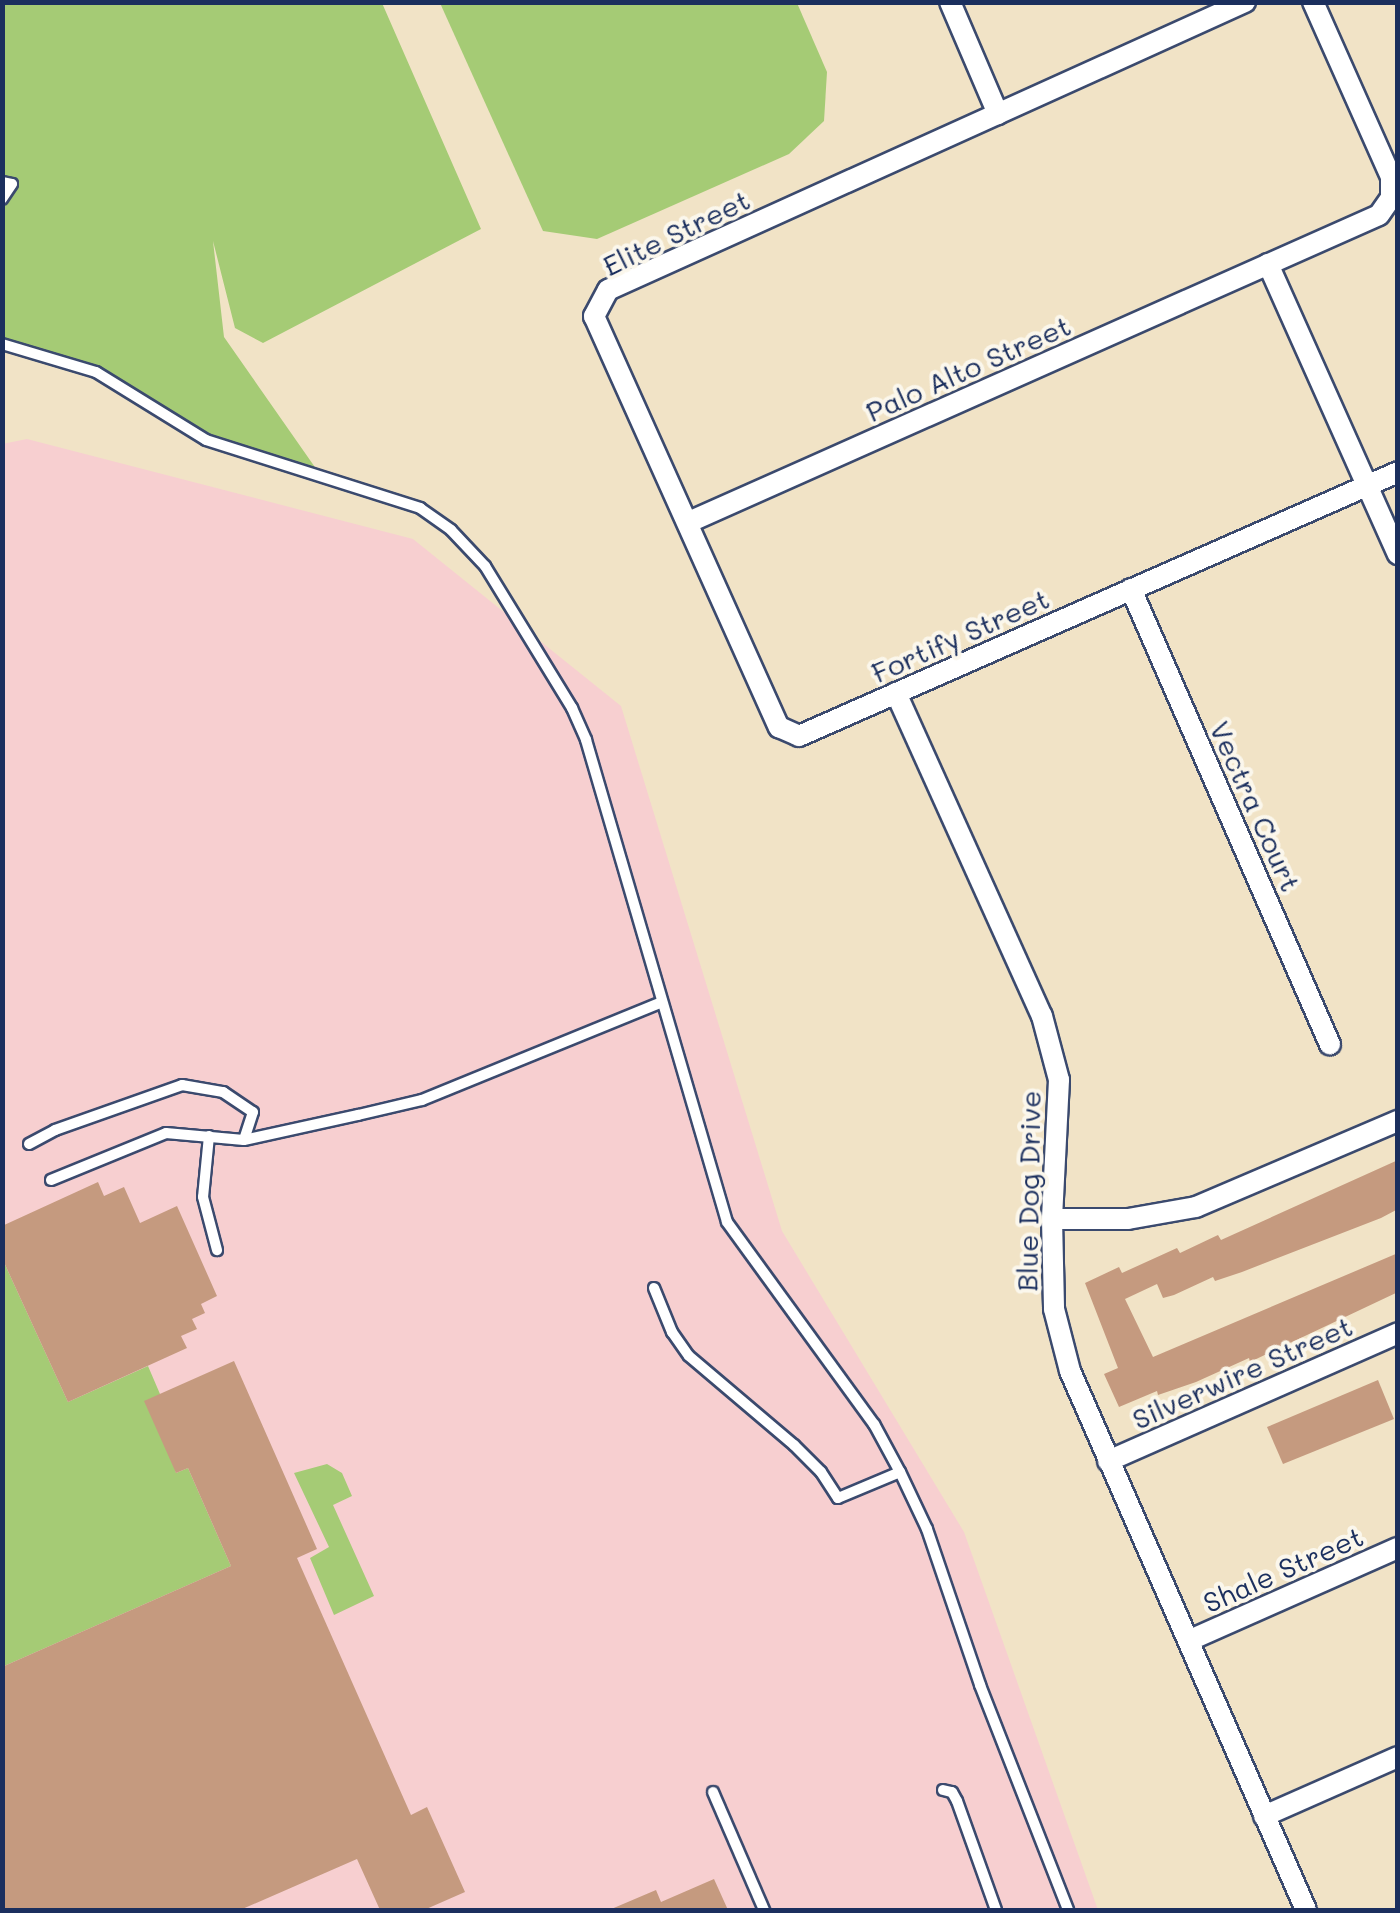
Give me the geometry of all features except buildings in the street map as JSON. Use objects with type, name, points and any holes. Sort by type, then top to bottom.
[{"type":"street","points":[[950,2],[998,114],[1245,2]]},
{"type":"street","name":"Palo Alto Street","points":[[689,522],[1379,215],[1392,192],[1391,178],[1313,2]]},
{"type":"street","name":"Elite Street","points":[[689,522],[594,316],[608,290],[998,114]]},
{"type":"street","points":[[1268,264],[1398,554]]},
{"type":"street","name":"Fortify Street","points":[[689,522],[779,726],[799,736],[1398,472]]},
{"type":"street","name":"Vectra Court","points":[[1132,590],[1330,1044]]},
{"type":"street","name":"Blue Dog Drive","points":[[896,693],[1042,1016],[1059,1080],[1052,1219],[1054,1308],[1070,1371],[1306,1910]]},
{"type":"street","points":[[1052,1219],[1128,1219],[1196,1208],[1398,1121]]},
{"type":"street","name":"Silverwire Street","points":[[1108,1462],[1398,1333]]},
{"type":"street","name":"Shale Street","points":[[1190,1640],[1398,1548]]},
{"type":"street","points":[[1264,1816],[1398,1758]]},
{"type":"lane","points":[[2,182],[12,184],[2,200]]},
{"type":"lane","points":[[2,344],[96,372],[206,440],[377,491],[420,508],[451,530],[485,566],[579,724],[727,1222],[874,1424],[900,1472],[927,1530],[980,1684],[1068,1910]]},
{"type":"lane","points":[[51,1180],[166,1132],[244,1140],[422,1100],[662,1002]]},
{"type":"lane","points":[[29,1144],[55,1130],[182,1084],[224,1092],[253,1112],[244,1140]]},
{"type":"lane","points":[[209,1136],[203,1197],[216,1250]]},
{"type":"lane","points":[[654,1288],[672,1332],[689,1356],[801,1452],[838,1498],[900,1472]]},
{"type":"lane","points":[[943,1790],[957,1801],[996,1910]]},
{"type":"lane","points":[[713,1792],[764,1910]]},
{"type":"shaded area","points":[[27,439],[413,539],[621,706],[782,1231],[964,1532],[1098,1910],[3,1910],[2,444]]},
{"type":"green space","points":[[3,3],[382,3],[481,229],[263,343],[235,328],[213,241],[224,337],[319,473],[206,440],[96,372],[3,344]]},
{"type":"green space","points":[[440,3],[797,3],[827,72],[824,121],[789,154],[597,239],[543,231]]},
{"type":"green space","points":[[2,1258],[68,1402],[148,1366],[160,1394],[176,1473],[188,1468],[231,1566],[2,1667]]},
{"type":"green space","points":[[327,1464],[342,1473],[352,1496],[333,1505],[374,1596],[334,1615],[310,1558],[329,1547],[294,1473]]}]
